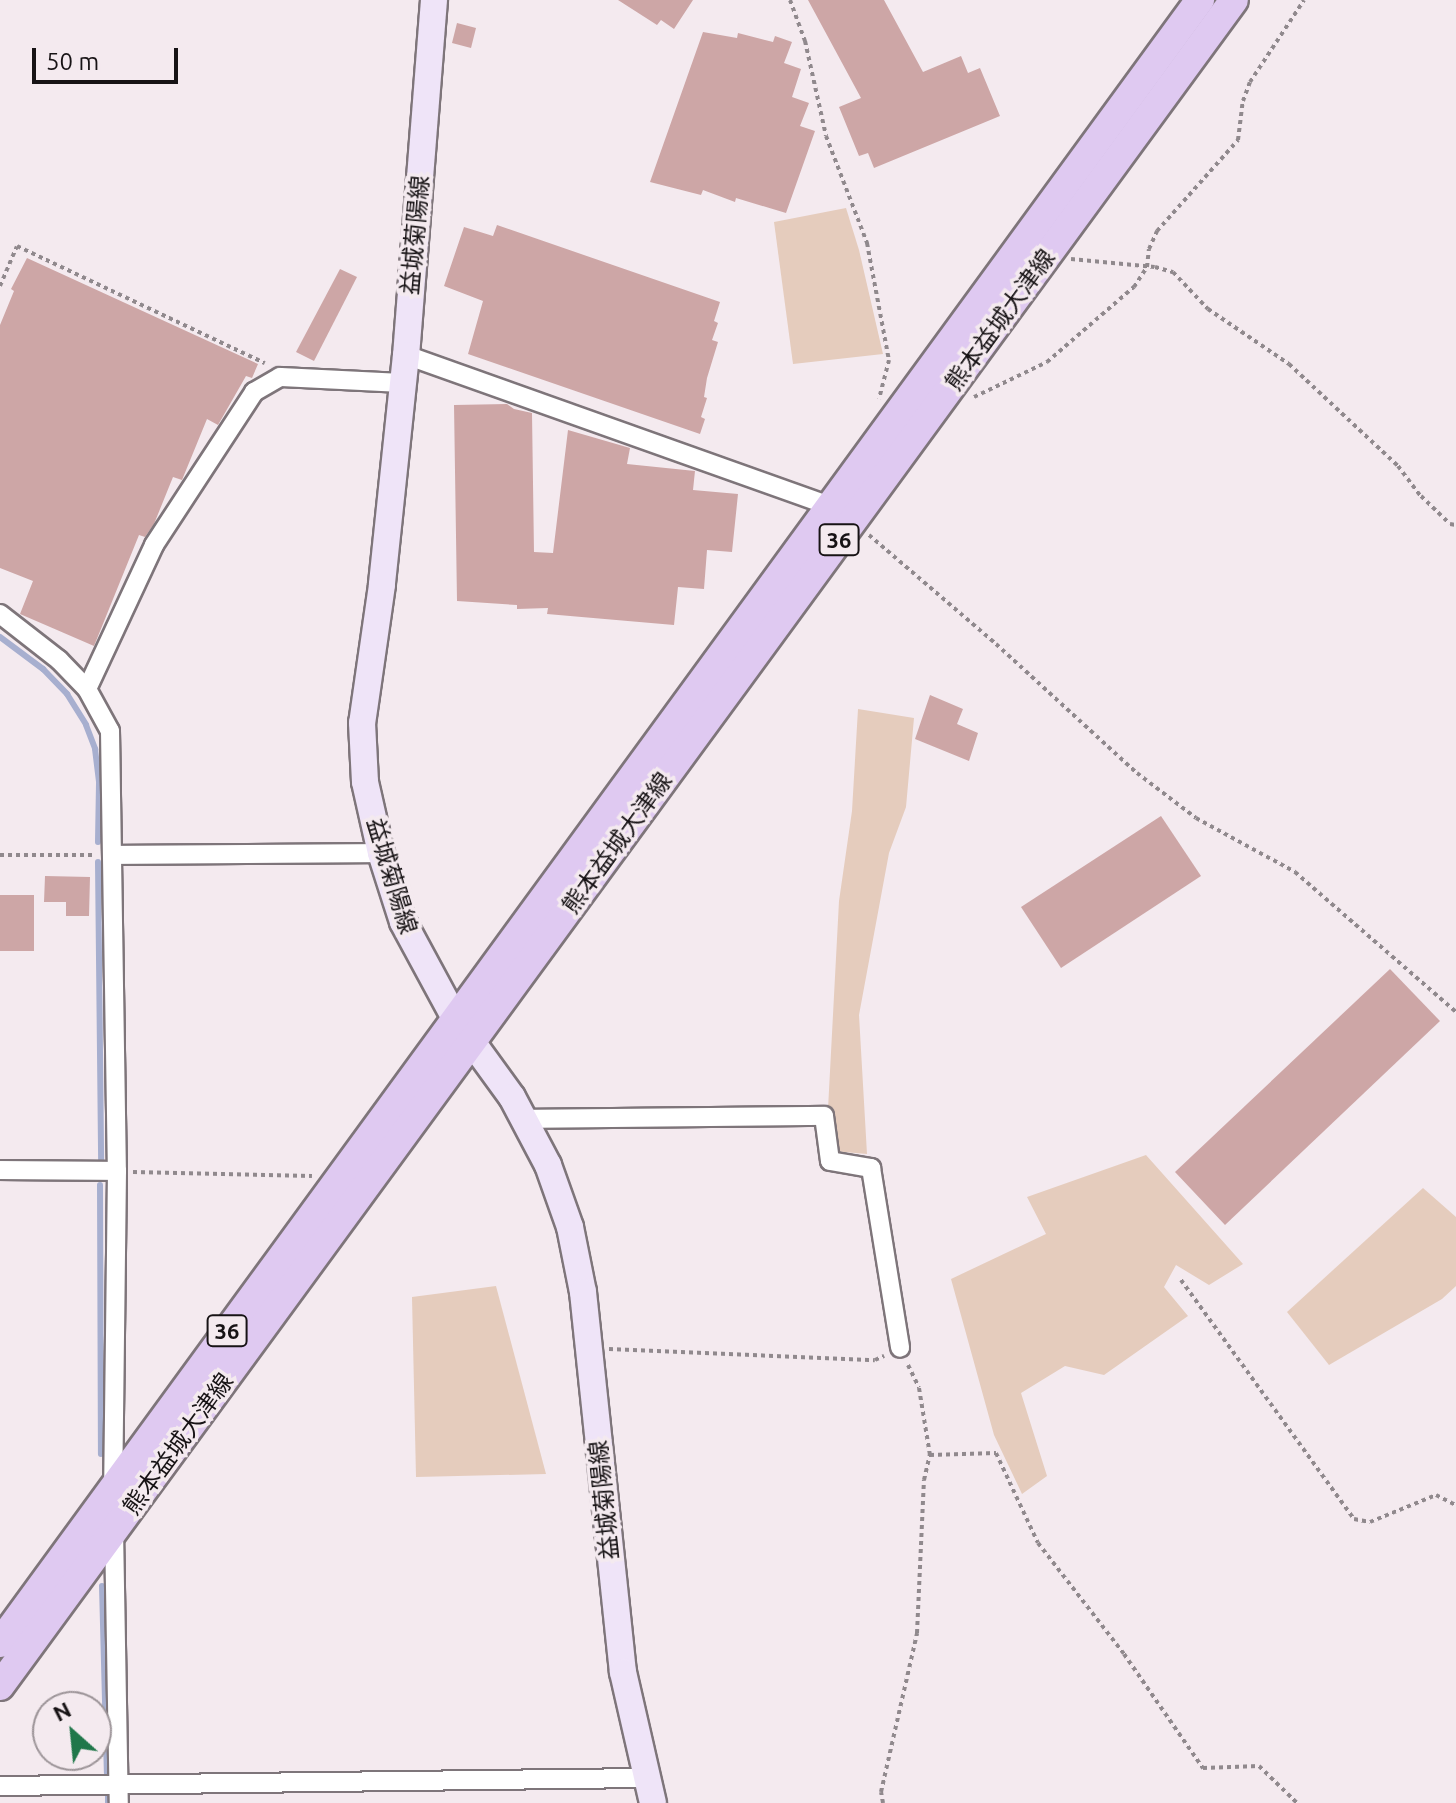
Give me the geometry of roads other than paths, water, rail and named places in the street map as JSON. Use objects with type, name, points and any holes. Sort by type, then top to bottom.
[{"type":"main road","name":"益城菊陽線","points":[[434,0],[406,355],[382,585],[362,723],[365,782],[381,853],[403,922],[463,1031],[512,1097],[548,1165],[570,1227],[583,1292],[623,1672],[650,1790]]},
{"type":"main road","name":"熊本益城大津線","points":[[0,1686],[114,1530],[463,1031],[843,514],[1200,0]]},
{"type":"main road","name":"熊本益城大津線","points":[[843,514],[1050,253],[1234,0]]},
{"type":"main road","name":"熊本益城大津線","points":[[0,1643],[339,1176],[463,1031]]},
{"type":"street","points":[[406,355],[843,514]]},
{"type":"street","points":[[87,689],[154,545],[254,392],[280,377],[403,383]]},
{"type":"street","points":[[0,614],[59,660],[87,689],[110,731],[117,1171],[113,1488],[118,1794]]},
{"type":"street","points":[[113,855],[381,853]]},
{"type":"street","points":[[523,1119],[824,1116],[830,1161],[871,1168],[900,1348]]},
{"type":"street","points":[[0,1170],[117,1171]]},
{"type":"street","points":[[0,1786],[118,1794],[650,1790]]},
{"type":"waterway","points":[[0,637],[43,669],[67,694],[86,725],[95,749],[99,784],[98,842]]},
{"type":"waterway","points":[[98,862],[101,1165]]},
{"type":"waterway","points":[[100,1185],[101,1454]]},
{"type":"waterway","points":[[102,1586],[107,1773]]},
{"type":"waterway","points":[[108,1793],[108,1803]]}]
